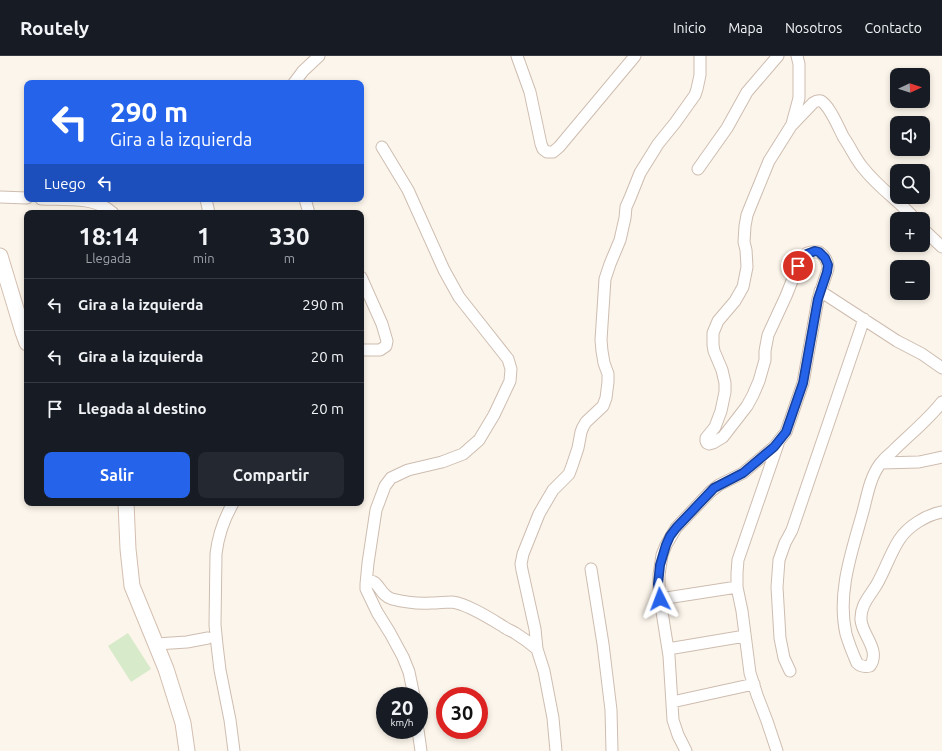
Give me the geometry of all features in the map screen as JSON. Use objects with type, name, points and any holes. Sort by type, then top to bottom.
[{"type":"street","points":[[296,80],[303,71],[319,56]]},
{"type":"street","points":[[517,56],[530,92],[541,144],[543,149],[547,152],[553,152],[559,147],[635,56]]},
{"type":"street","points":[[556,751],[553,718],[544,671],[537,649],[535,629],[522,570],[521,564],[523,554],[543,506],[553,490],[568,474],[572,466],[578,448],[580,432],[586,422],[603,406],[606,398],[608,374],[603,357],[601,340],[607,272],[620,240],[626,207],[640,173],[658,144],[692,100],[697,89],[700,75],[700,56]]},
{"type":"street","points":[[698,169],[727,128],[747,92],[778,56]]},
{"type":"street","points":[[791,126],[800,98],[799,64],[797,56]]},
{"type":"street","points":[[686,751],[675,728],[673,720],[668,649],[658,584],[660,565],[666,545],[676,528],[714,488],[743,473],[779,442],[786,432],[803,383],[820,291],[828,265],[825,258],[819,252],[811,252],[804,256],[798,266],[768,335],[765,360],[753,396],[723,437],[713,443],[707,443],[706,438],[715,427],[721,411],[725,392],[722,370],[712,346],[713,333],[718,321],[735,301],[743,287],[746,267],[744,242],[745,226],[751,205],[770,161],[791,126],[814,101],[819,101],[822,102],[832,114],[841,133],[864,169],[908,212]]},
{"type":"street","points":[[382,147],[408,190],[444,270],[459,297],[508,359],[511,369],[510,381],[494,415],[479,440],[463,454],[442,462],[408,470],[391,478],[384,486],[376,510],[366,588],[377,612],[403,657],[409,672],[412,687]]},
{"type":"street","points":[[0,197],[24,198]]},
{"type":"street","points":[[88,202],[101,205],[110,210]]},
{"type":"street","points":[[930,236],[942,247]]},
{"type":"street","points":[[0,256],[24,335]]},
{"type":"street","points":[[364,283],[382,324],[387,340],[386,346],[380,350],[364,350]]},
{"type":"street","points":[[820,291],[942,368]]},
{"type":"street","points":[[790,671],[784,658],[780,638],[777,587],[779,560],[784,543],[792,530],[864,319]]},
{"type":"street","points":[[942,402],[933,414],[881,463],[873,475],[843,589],[846,634],[857,663],[860,666],[870,666],[874,659],[873,651],[861,620],[864,603],[876,586],[900,539],[912,527],[926,517],[942,512]]},
{"type":"street","points":[[777,751],[768,721],[750,673],[742,610],[737,587],[737,573],[738,560],[779,442]]},
{"type":"street","points":[[881,463],[919,462],[942,457]]},
{"type":"street","points":[[126,506],[128,549],[132,586],[166,669],[183,724],[188,751]]},
{"type":"street","points":[[231,506],[217,546],[215,625],[218,658],[230,720],[234,751]]},
{"type":"street","points":[[591,569],[612,710],[612,751]]},
{"type":"street","points":[[366,584],[369,581],[373,581],[383,594],[392,599],[420,603],[452,602],[463,604],[515,633],[537,649]]},
{"type":"street","points":[[660,599],[737,587]]},
{"type":"street","points":[[668,649],[745,636]]},
{"type":"street","points":[[156,644],[186,642],[208,638]]},
{"type":"street","points":[[672,702],[754,684]]},
{"type":"street","points":[[419,739],[421,751]]},
{"type":"green space","points":[[128,633],[151,669],[131,682],[108,646]]},
{"type":"route","points":[[660,599],[658,584],[662,555],[670,536],[676,528],[714,488],[743,473],[774,447],[786,432],[803,383],[818,299],[828,269],[825,258],[819,252],[815,251],[804,256],[798,266]]}]
